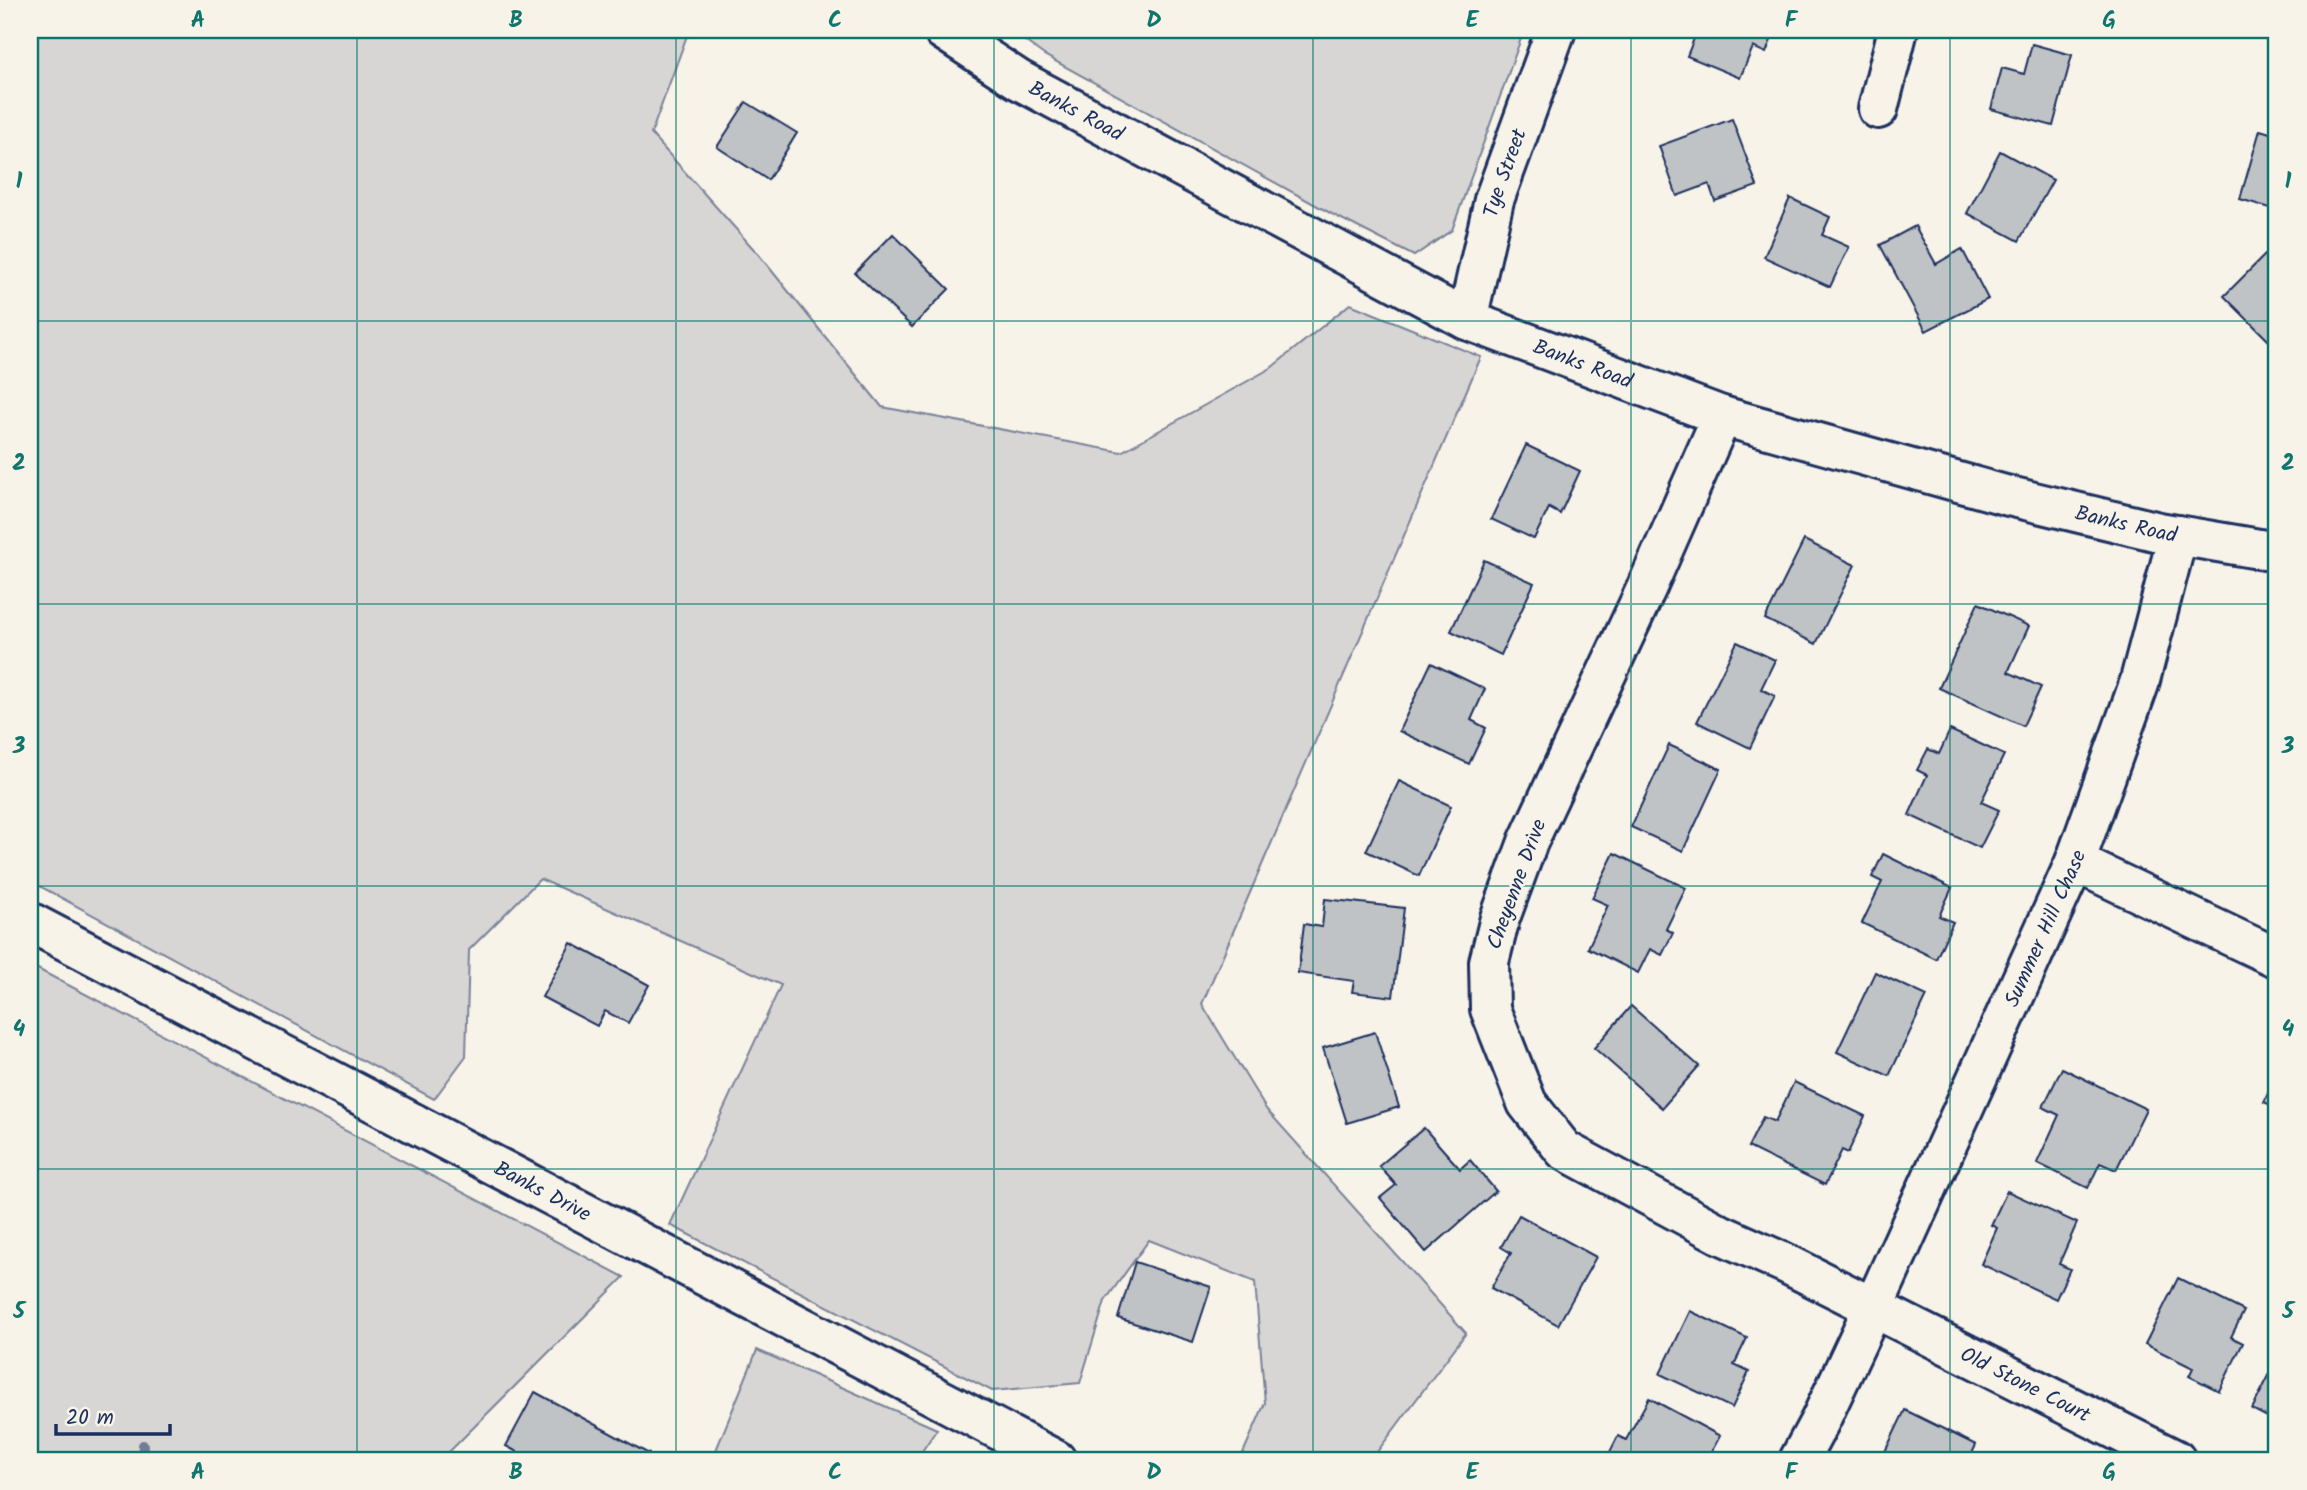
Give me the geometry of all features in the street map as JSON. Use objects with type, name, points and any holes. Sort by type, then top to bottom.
[{"type":"street","name":"Banks Road","points":[[943,30],[1019,80],[1467,320],[1722,416],[2005,495],[2178,535],[2277,552]]},
{"type":"street","name":"Tye Street","points":[[1467,320],[1494,200],[1556,30]]},
{"type":"street","points":[[1878,109],[1898,30]]},
{"type":"street","name":"Cheyenne Drive","points":[[1722,416],[1646,589],[1528,842],[1500,918],[1489,962],[1490,1009],[1527,1103],[1564,1150],[1720,1234],[1789,1265],[1873,1308]]},
{"type":"street","name":"Summer Hill Chase","points":[[1799,1460],[1873,1308],[2075,862],[2139,684],[2178,535]]},
{"type":"street","points":[[2075,862],[2277,958]]},
{"type":"street","name":"Banks Drive","points":[[30,922],[1056,1460]]},
{"type":"street","name":"Old Stone Court","points":[[1873,1308],[2176,1460]]},
{"type":"shaded area","points":[[30,30],[689,30],[651,134],[759,255],[882,407],[1121,452],[1271,368],[1350,304],[1481,357],[1202,1004],[1266,1109],[1466,1333],[1371,1460],[1240,1460],[1265,1403],[1255,1282],[1149,1240],[1105,1301],[1080,1383],[992,1391],[670,1225],[781,985],[540,879],[469,950],[466,1056],[434,1099],[30,881]]},
{"type":"shaded area","points":[[1010,30],[1524,30],[1452,230],[1414,256],[1332,214],[1044,55]]},
{"type":"shaded area","points":[[30,965],[624,1277],[441,1460],[30,1460]]},
{"type":"shaded area","points":[[757,1350],[937,1429],[916,1460],[712,1460]]},
{"type":"building","points":[[1680,30],[1775,30],[1766,53],[1753,47],[1740,78],[1687,56],[1695,36]]},
{"type":"building","points":[[2032,44],[2072,55],[2053,126],[1991,109],[2002,68],[2024,74]]},
{"type":"building","points":[[746,102],[797,133],[768,180],[717,147]]},
{"type":"building","points":[[1732,119],[1757,186],[1715,201],[1709,184],[1677,196],[1659,146]]},
{"type":"building","points":[[2260,130],[2277,135],[2277,210],[2240,199]]},
{"type":"building","points":[[2000,151],[2053,180],[2019,241],[1967,213]]},
{"type":"building","points":[[1790,198],[1830,217],[1822,235],[1849,247],[1830,287],[1764,257]]},
{"type":"building","points":[[1915,226],[1936,264],[1962,249],[1988,299],[1926,331],[1880,245]]},
{"type":"building","points":[[893,234],[949,289],[912,327],[855,273]]},
{"type":"building","points":[[2268,252],[2277,261],[2277,349],[2224,296]]},
{"type":"building","points":[[1526,445],[1580,471],[1560,514],[1549,508],[1534,539],[1491,519]]},
{"type":"building","points":[[1804,540],[1855,565],[1816,644],[1765,619]]},
{"type":"building","points":[[1484,560],[1534,583],[1501,655],[1451,631]]},
{"type":"building","points":[[1978,603],[2029,626],[2008,672],[2041,687],[2023,726],[1939,688]]},
{"type":"building","points":[[1737,642],[1775,660],[1761,689],[1775,696],[1750,748],[1697,722]]},
{"type":"building","points":[[1431,663],[1485,689],[1471,720],[1486,728],[1469,764],[1399,731]]},
{"type":"building","points":[[1950,730],[2004,755],[1981,802],[1999,810],[1980,848],[1909,815],[1927,775],[1917,770],[1928,749],[1939,754]]},
{"type":"building","points":[[1669,745],[1721,769],[1683,851],[1631,827]]},
{"type":"building","points":[[1399,781],[1451,806],[1419,876],[1366,851]]},
{"type":"building","points":[[1614,853],[1686,888],[1666,929],[1673,933],[1662,955],[1650,949],[1638,973],[1588,948],[1608,905],[1592,898]]},
{"type":"building","points":[[1883,854],[1952,888],[1939,916],[1953,922],[1936,959],[1862,923],[1882,882],[1872,877]]},
{"type":"building","points":[[1325,899],[1404,908],[1393,997],[1352,992],[1354,981],[1298,973],[1304,924],[1322,927]]},
{"type":"building","points":[[571,943],[649,985],[628,1023],[605,1011],[597,1026],[542,997]]},
{"type":"building","points":[[1875,972],[1927,996],[1889,1076],[1837,1052]]},
{"type":"building","points":[[1631,1006],[1699,1066],[1662,1108],[1594,1048]]},
{"type":"building","points":[[1375,1032],[1399,1107],[1347,1123],[1323,1048]]},
{"type":"building","points":[[2062,1068],[2146,1109],[2116,1170],[2100,1163],[2088,1188],[2037,1163],[2059,1115],[2043,1107]]},
{"type":"building","points":[[2277,1074],[2277,1108],[2264,1102]]},
{"type":"building","points":[[1794,1082],[1865,1116],[1848,1153],[1842,1150],[1825,1185],[1748,1147],[1763,1117],[1775,1122]]},
{"type":"building","points":[[1424,1128],[1460,1169],[1470,1160],[1496,1191],[1426,1252],[1380,1198],[1396,1185],[1379,1166]]},
{"type":"building","points":[[2007,1191],[2077,1223],[2059,1264],[2070,1269],[2056,1299],[1981,1264],[1997,1228],[1991,1225]]},
{"type":"building","points":[[1519,1215],[1596,1257],[1558,1325],[1491,1288],[1511,1253],[1501,1247]]},
{"type":"building","points":[[1135,1262],[1211,1287],[1193,1342],[1118,1318]]},
{"type":"building","points":[[2178,1278],[2244,1311],[2231,1337],[2243,1343],[2219,1391],[2189,1376],[2193,1368],[2145,1344]]},
{"type":"building","points":[[1690,1311],[1747,1338],[1734,1365],[1749,1372],[1732,1408],[1660,1374]]},
{"type":"building","points":[[2277,1360],[2277,1422],[2252,1409]]},
{"type":"building","points":[[535,1392],[649,1454],[646,1460],[532,1460],[506,1446]]},
{"type":"building","points":[[1649,1398],[1720,1436],[1707,1460],[1607,1458],[1618,1436],[1626,1440]]},
{"type":"building","points":[[1905,1410],[1976,1445],[1969,1460],[1882,1458]]},
{"type":"waterway","points":[[142,1460],[143,1445]]}]
